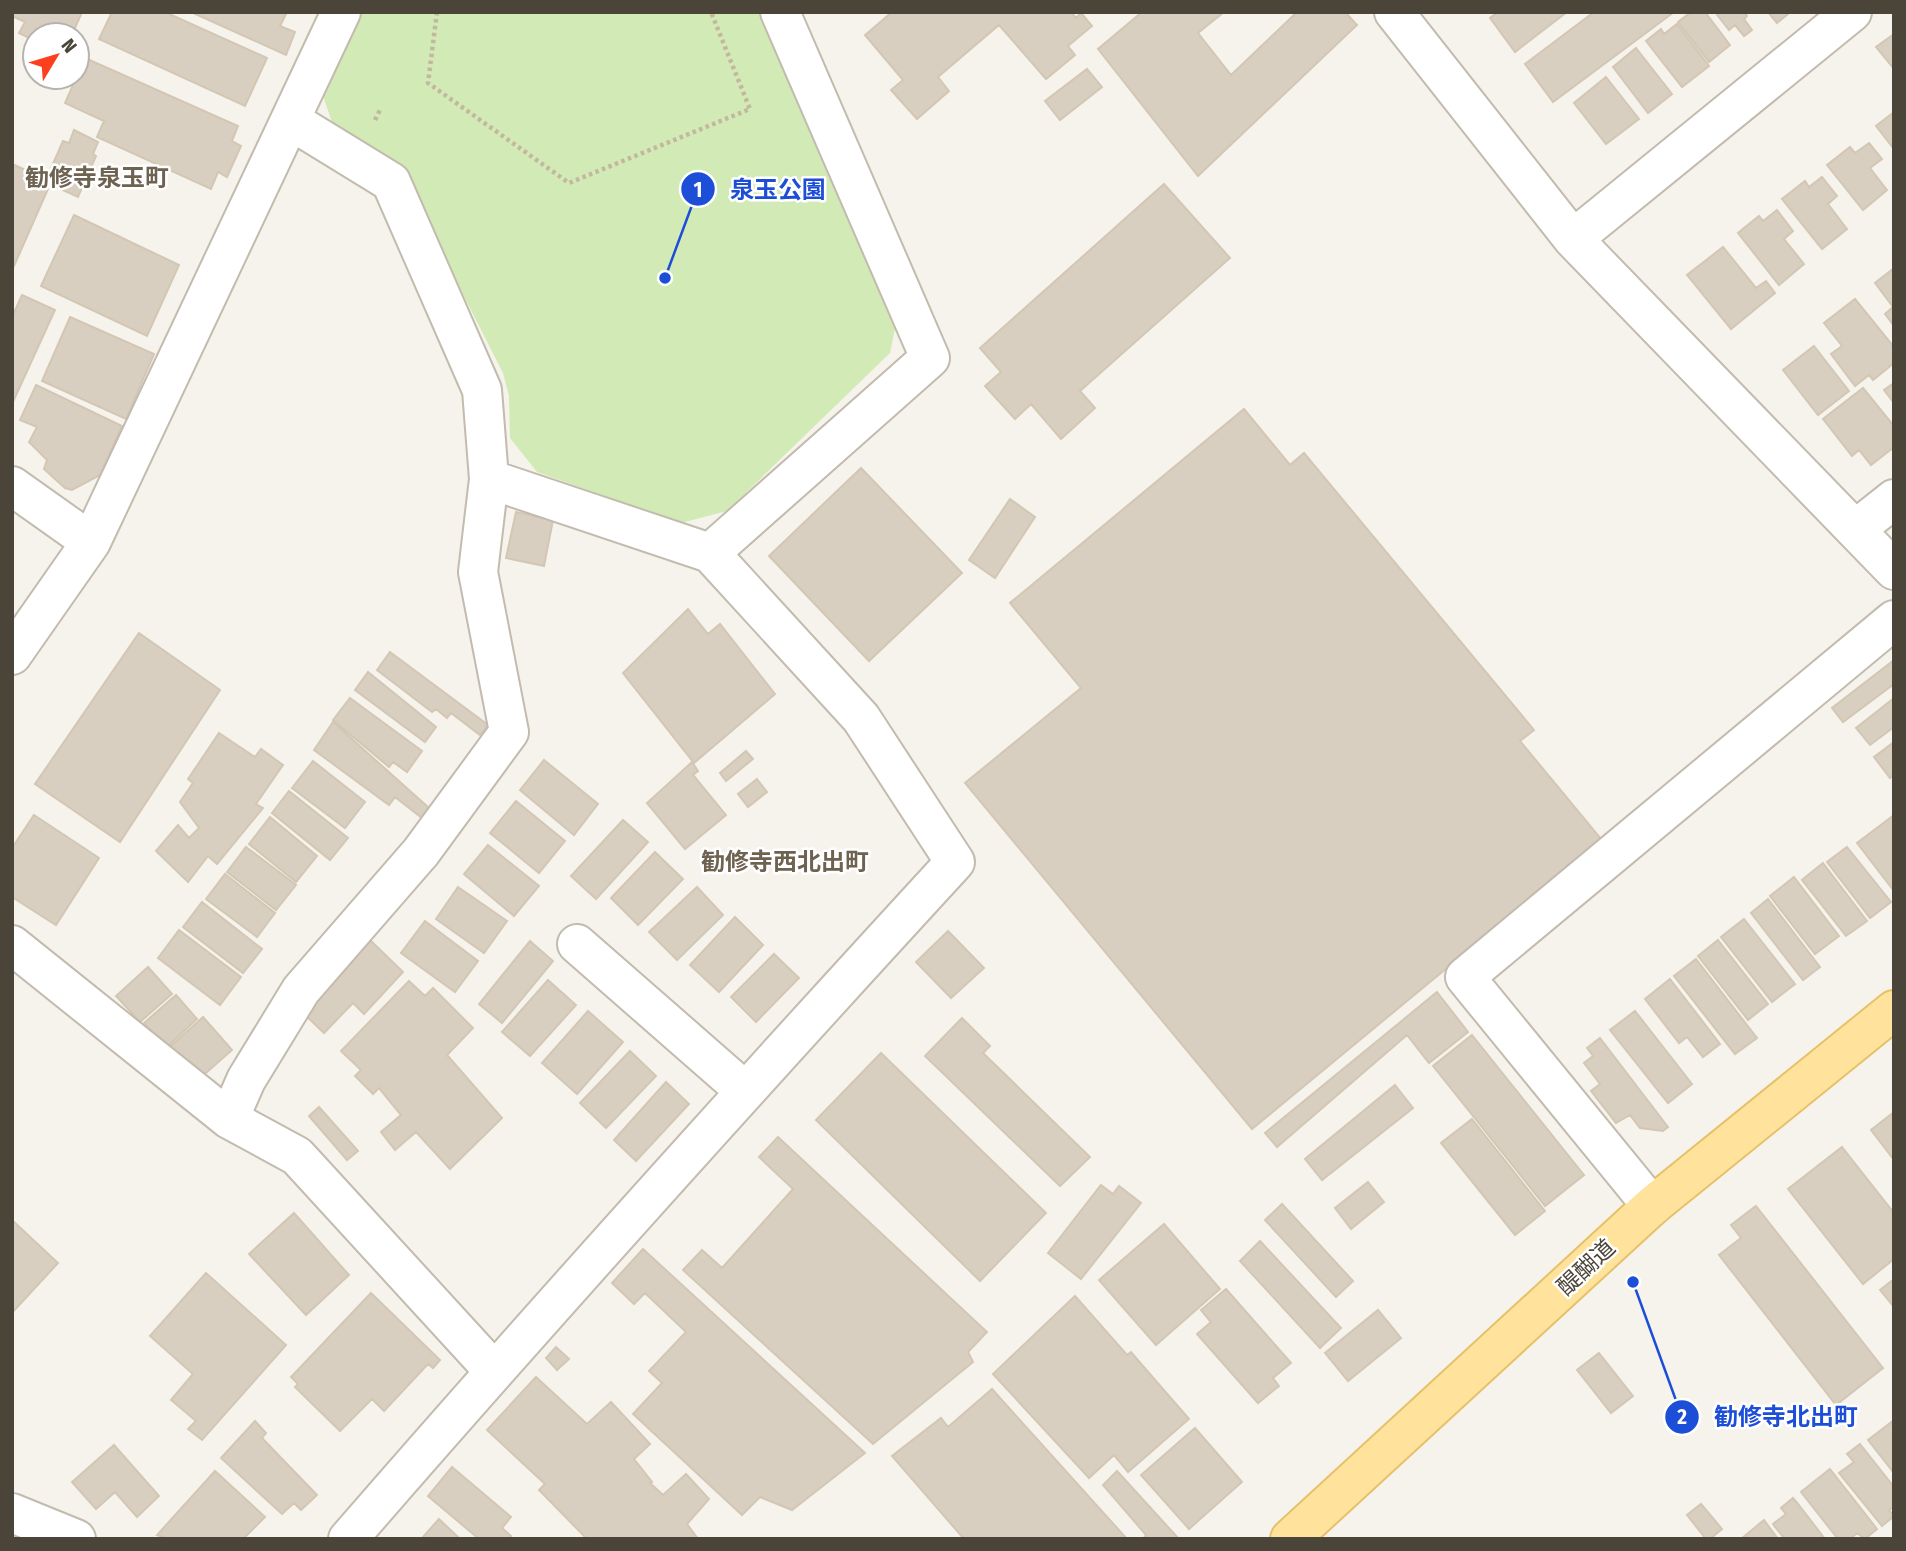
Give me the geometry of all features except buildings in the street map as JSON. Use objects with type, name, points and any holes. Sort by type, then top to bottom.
[{"type":"main road","name":"醍醐道","points":[[1290,1539],[1652,1206],[1894,1010]]},
{"type":"street","points":[[12,655],[92,542],[341,12]]},
{"type":"street","points":[[710,553],[930,358],[780,12]]},
{"type":"street","points":[[1394,12],[1573,239],[1894,570]]},
{"type":"street","points":[[1573,239],[1852,12]]},
{"type":"street","points":[[229,1119],[246,1080],[301,990],[421,852],[509,732],[478,572],[489,479],[482,390],[391,182],[290,120]]},
{"type":"street","points":[[348,1539],[494,1371],[955,862],[861,718],[710,553],[489,479]]},
{"type":"street","points":[[12,486],[92,542]]},
{"type":"street","points":[[1855,530],[1894,499]]},
{"type":"street","points":[[1652,1206],[1465,977],[1894,620]]},
{"type":"street","points":[[577,944],[746,1091]]},
{"type":"street","points":[[12,945],[229,1119],[297,1156],[494,1371]]},
{"type":"street","points":[[12,1513],[76,1539]]},
{"type":"path","points":[[437,12],[428,83],[569,183],[750,108],[711,12]]},
{"type":"green space","points":[[360,12],[761,12],[896,324],[890,353],[727,511],[681,523],[537,472],[510,438],[509,396],[503,373],[395,161],[333,125],[322,93]]},
{"type":"place","name":"泉玉公園","points":[[665,278]]},
{"type":"place","name":"勧修寺北出町","points":[[1633,1282]]},
{"type":"district","name":"勧修寺泉玉町","points":[[97,178]]},
{"type":"district","name":"勧修寺西北出町","points":[[785,862]]}]
